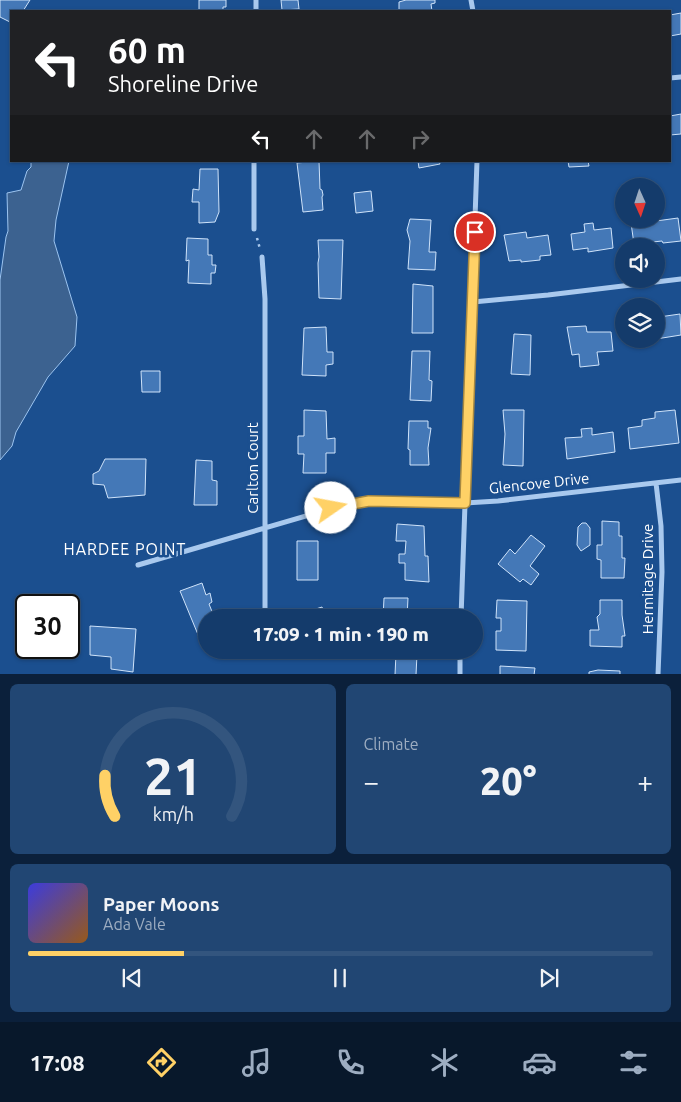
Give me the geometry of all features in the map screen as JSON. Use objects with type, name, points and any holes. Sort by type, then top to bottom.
[{"type":"street","points":[[254,162],[254,229]]},
{"type":"street","points":[[461,609],[477,162]]},
{"type":"street","name":"Carlton Court","points":[[262,257],[265,318],[265,609]]},
{"type":"street","points":[[473,302],[681,279]]},
{"type":"street","name":"Glencove Drive","points":[[138,565],[331,508],[369,501],[465,503],[681,480]]},
{"type":"street","name":"Hermitage Drive","points":[[656,484],[662,572],[658,674]]},
{"type":"street","points":[[460,659],[460,674]]},
{"type":"path","points":[[254,229],[262,257]]},
{"type":"water","points":[[31,162],[69,162],[56,220],[54,241],[77,317],[75,346],[48,377],[16,432],[12,446],[0,460],[0,280],[8,231],[7,193],[21,190],[27,171],[31,167]]},
{"type":"building","points":[[0,0],[30,0],[24,10],[10,10],[10,22],[0,17]]},
{"type":"building","points":[[199,0],[226,0],[226,7],[223,7],[223,10],[199,10]]},
{"type":"building","points":[[281,0],[298,0],[299,9],[282,10]]},
{"type":"building","points":[[406,0],[435,0],[435,3],[431,4],[432,10],[399,10],[399,2]]},
{"type":"building","points":[[681,13],[681,34],[671,36],[671,15]]},
{"type":"building","points":[[681,114],[681,134],[671,135],[671,116]]},
{"type":"building","points":[[319,162],[323,210],[303,212],[297,163]]},
{"type":"building","points":[[418,162],[439,162],[440,164],[419,168]]},
{"type":"building","points":[[568,162],[588,162],[589,166],[569,167]]},
{"type":"building","points":[[200,169],[218,169],[219,212],[215,222],[199,223],[199,202],[192,202],[193,189],[199,190]]},
{"type":"building","points":[[371,191],[373,211],[356,213],[354,193]]},
{"type":"building","points":[[678,218],[681,241],[665,243],[665,238],[633,238],[632,228],[665,228],[665,220]]},
{"type":"building","points":[[410,219],[431,220],[429,252],[436,252],[435,270],[408,269],[410,241],[407,230]]},
{"type":"building","points":[[593,223],[594,230],[611,228],[613,248],[588,252],[588,248],[573,250],[571,234],[585,232],[584,224]]},
{"type":"building","points":[[526,232],[527,238],[548,235],[551,255],[540,256],[540,260],[509,261],[504,235]]},
{"type":"building","points":[[187,238],[208,239],[208,255],[212,255],[212,265],[216,265],[215,273],[211,273],[211,284],[188,283],[189,260],[186,261]]},
{"type":"building","points":[[318,240],[343,240],[341,299],[319,298]]},
{"type":"building","points":[[413,284],[433,286],[433,333],[412,333]]},
{"type":"building","points":[[680,314],[681,335],[665,338],[665,316]]},
{"type":"building","points":[[586,326],[587,332],[611,332],[613,351],[597,352],[599,365],[580,367],[579,354],[572,355],[567,327]]},
{"type":"building","points":[[326,327],[327,352],[333,352],[333,364],[326,365],[326,376],[302,375],[304,328]]},
{"type":"building","points":[[514,334],[531,335],[530,375],[511,374]]},
{"type":"building","points":[[412,351],[430,351],[429,380],[432,381],[431,401],[410,400]]},
{"type":"building","points":[[141,371],[160,371],[160,392],[142,392]]},
{"type":"building","points":[[304,410],[326,411],[327,439],[335,438],[335,453],[326,453],[326,473],[303,473],[304,454],[298,454],[298,436],[304,436]]},
{"type":"building","points":[[503,410],[524,410],[523,466],[503,465],[505,434]]},
{"type":"building","points":[[675,410],[679,443],[630,449],[628,428],[642,426],[642,420],[655,418],[655,412]]},
{"type":"building","points":[[409,421],[428,421],[428,428],[431,428],[428,448],[429,465],[410,465],[410,450],[408,449]]},
{"type":"building","points":[[592,428],[592,435],[613,432],[615,452],[567,459],[565,438],[582,437],[581,429]]},
{"type":"building","points":[[105,459],[146,459],[145,495],[108,498],[104,485],[93,484],[93,474],[99,471]]},
{"type":"building","points":[[196,460],[212,461],[212,480],[217,481],[217,505],[194,505]]},
{"type":"building","points":[[602,521],[619,522],[619,536],[622,536],[622,558],[625,558],[624,578],[601,578],[601,560],[597,559],[597,545],[602,545]]},
{"type":"building","points":[[582,523],[586,523],[590,528],[590,545],[581,551],[577,545],[578,527]]},
{"type":"building","points":[[397,524],[424,526],[425,556],[428,556],[429,582],[405,580],[405,563],[399,563],[399,554],[405,554],[406,541],[396,541]]},
{"type":"building","points":[[531,535],[545,546],[530,566],[539,574],[531,585],[523,579],[520,582],[498,564],[510,549],[515,554]]},
{"type":"building","points":[[297,541],[318,541],[318,580],[297,580]]},
{"type":"building","points":[[202,583],[206,595],[210,593],[212,602],[209,604],[211,609],[198,609],[198,635],[180,591]]},
{"type":"building","points":[[384,598],[408,598],[407,609],[383,609]]},
{"type":"building","points":[[497,600],[527,601],[526,651],[496,650],[496,631],[501,631],[501,618],[496,618]]},
{"type":"building","points":[[600,600],[622,600],[625,636],[622,636],[622,647],[590,646],[590,630],[599,630],[597,617],[600,614]]},
{"type":"building","points":[[90,626],[136,629],[133,672],[111,669],[111,657],[90,655]]},
{"type":"building","points":[[396,659],[417,659],[416,674],[395,674]]},
{"type":"building","points":[[500,666],[535,668],[534,674],[500,674]]},
{"type":"building","points":[[598,670],[620,671],[620,674],[589,674],[589,672]]},
{"type":"district","name":"HARDEE POINT","points":[[125,549]]},
{"type":"route","points":[[331,508],[369,501],[465,503],[475,232]]}]
